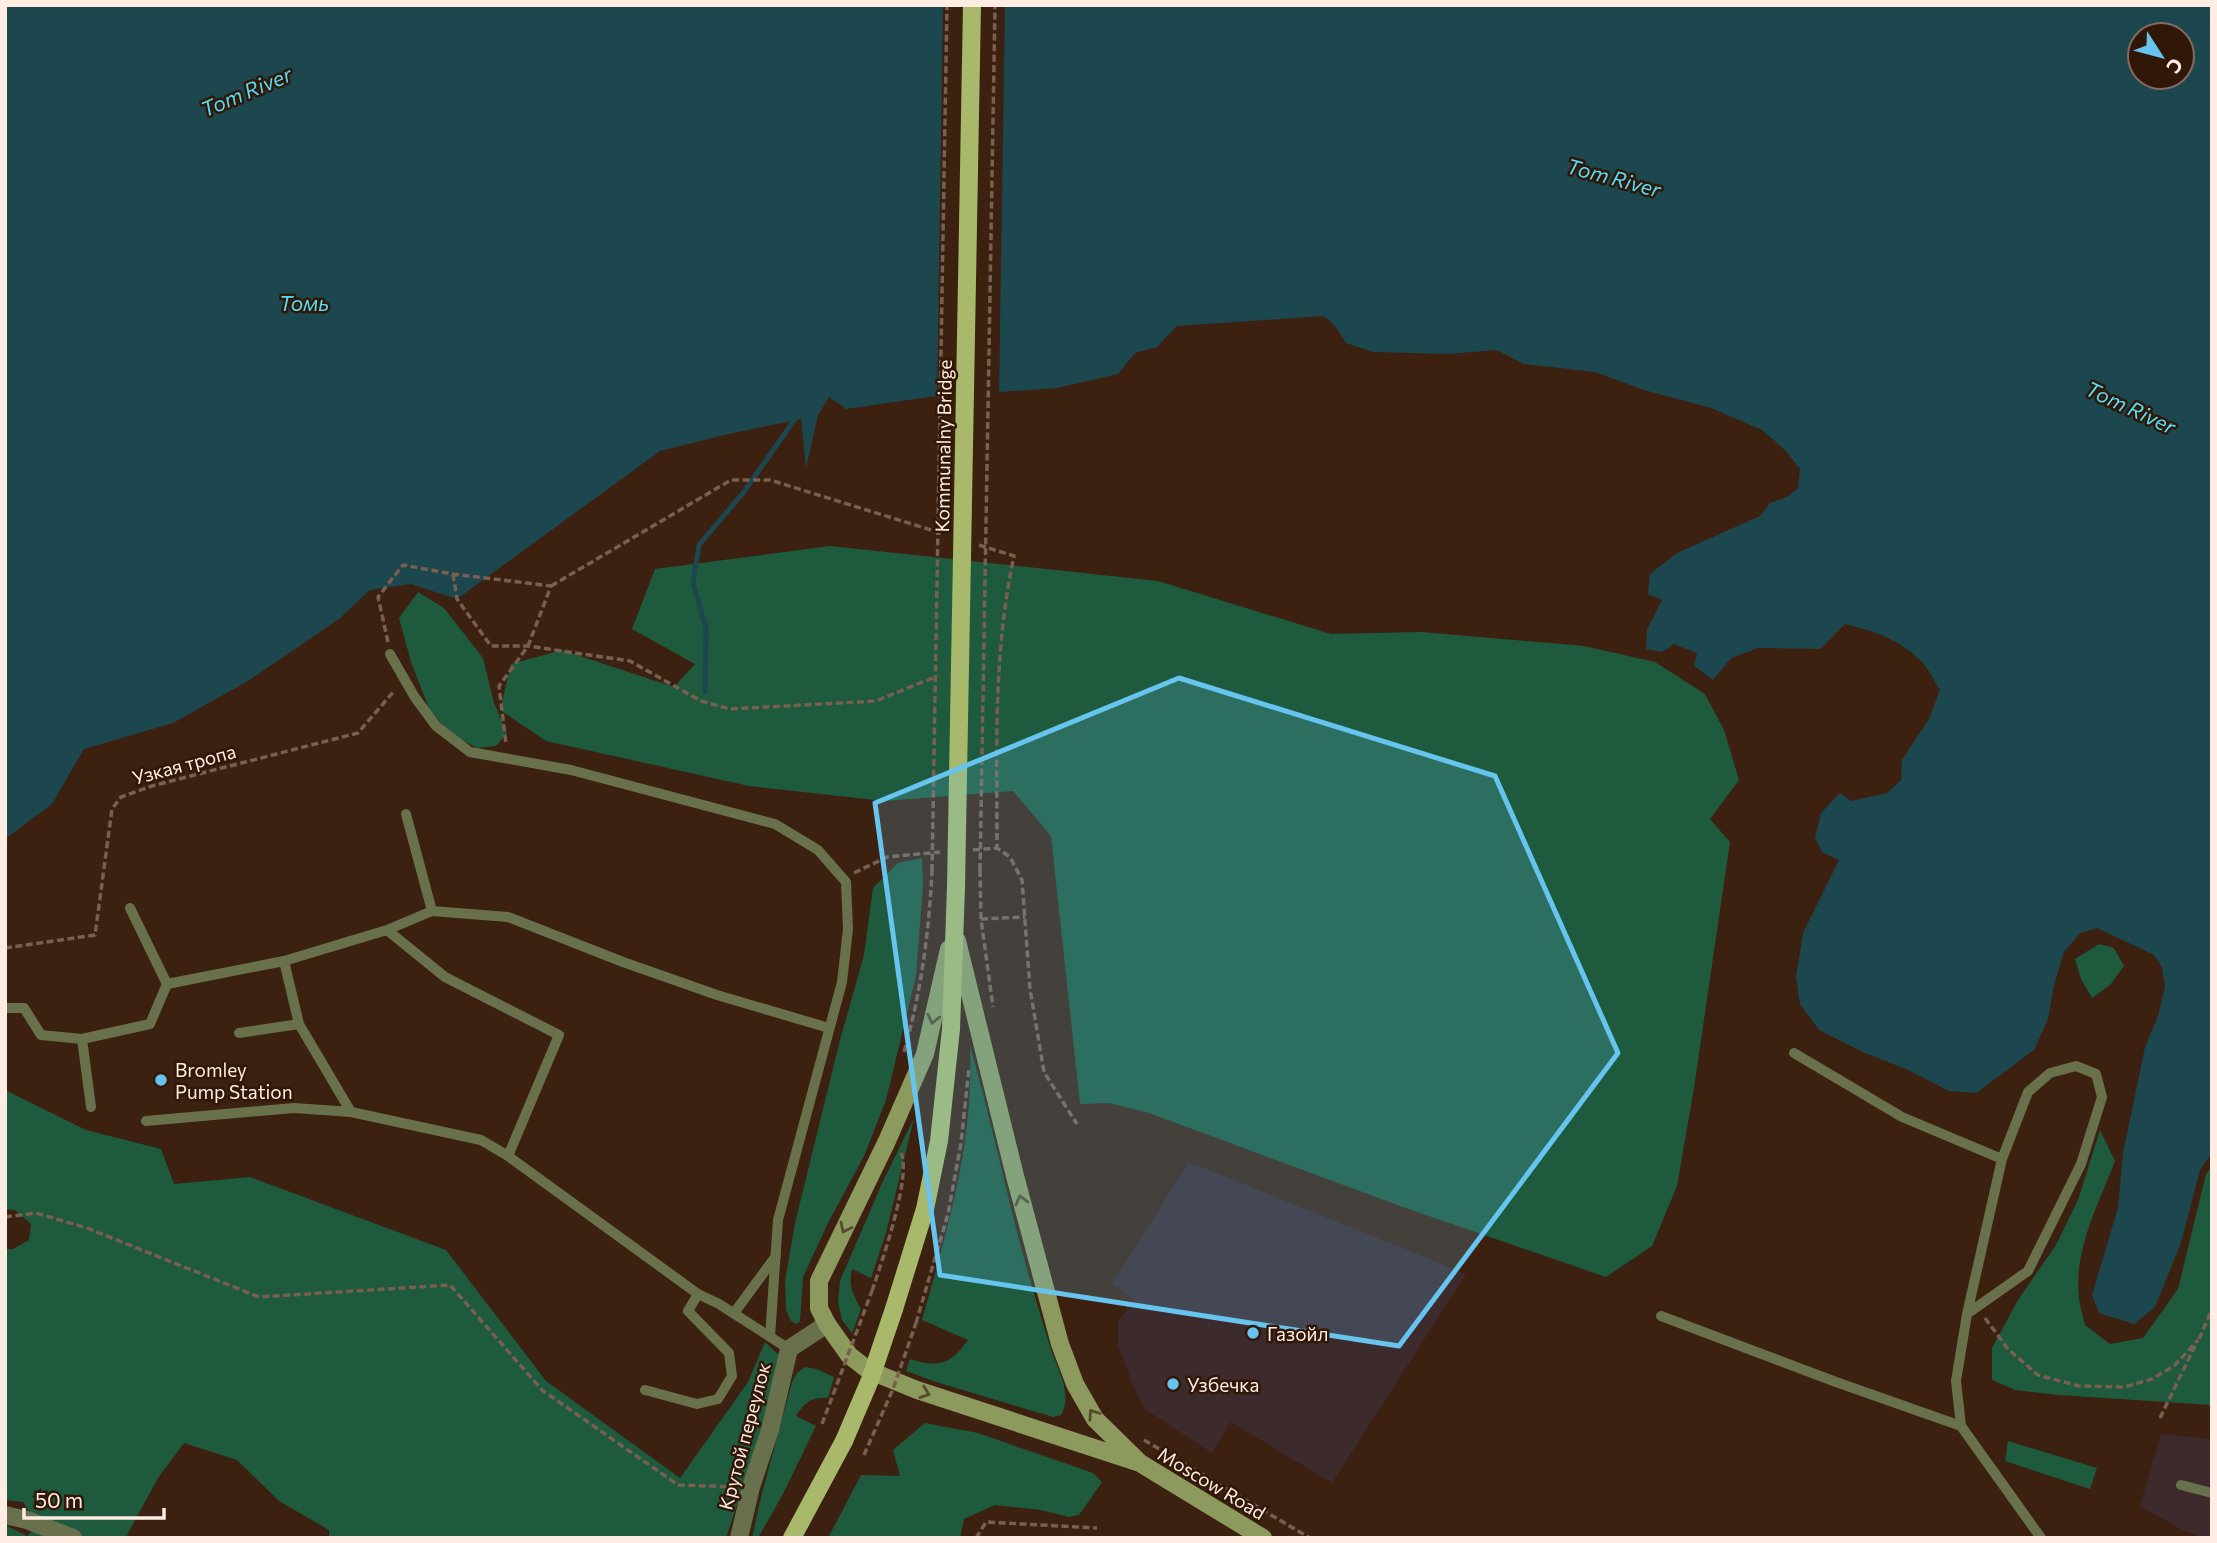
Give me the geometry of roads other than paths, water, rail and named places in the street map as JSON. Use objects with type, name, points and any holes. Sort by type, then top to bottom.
[{"type":"main road","name":"Kommunalny Bridge","points":[[792,1538],[844,1441],[870,1380],[925,1209],[939,1141],[951,1029],[956,887],[972,5]]},
{"type":"main road","points":[[954,929],[1060,1344],[1075,1384],[1095,1419],[1140,1463]]},
{"type":"main road","points":[[954,929],[925,1054],[887,1141],[819,1281],[820,1308],[827,1324],[849,1355],[868,1370],[917,1390],[1140,1463]]},
{"type":"main road","name":"Moscow Road","points":[[1140,1463],[1263,1538]]},
{"type":"street","name":"Крутой переулок","points":[[739,1538],[751,1488],[770,1430],[789,1349],[827,1324]]},
{"type":"street","points":[[5,1515],[27,1520],[73,1538]]},
{"type":"lane","points":[[390,654],[414,696],[436,726],[470,752],[571,770],[775,824],[818,849],[846,882],[848,929],[842,982],[778,1220],[770,1337]]},
{"type":"lane","points":[[406,814],[432,911]]},
{"type":"lane","points":[[5,1008],[24,1008],[41,1035],[82,1039],[150,1024],[167,984],[130,908]]},
{"type":"lane","points":[[167,984],[284,961],[387,930],[432,911],[509,917],[623,962],[717,995],[829,1028]]},
{"type":"lane","points":[[387,930],[445,977],[559,1035],[508,1156]]},
{"type":"lane","points":[[284,961],[299,1024],[351,1112]]},
{"type":"lane","points":[[239,1033],[299,1024]]},
{"type":"lane","points":[[82,1039],[90,1107]]},
{"type":"lane","points":[[1794,1053],[1902,1117],[2002,1158]]},
{"type":"lane","points":[[1972,1311],[2028,1271],[2081,1164],[2102,1097],[2096,1074],[2076,1066],[2050,1073],[2028,1092],[2002,1158],[1956,1381],[1961,1426],[2041,1538]]},
{"type":"lane","points":[[146,1121],[294,1108],[351,1112],[481,1140],[508,1156],[698,1294],[734,1313],[789,1349]]},
{"type":"lane","points":[[734,1313],[775,1256]]},
{"type":"lane","points":[[645,1390],[697,1404],[718,1399],[732,1376],[729,1353],[688,1311],[698,1294]]},
{"type":"lane","points":[[1661,1316],[1961,1426]]},
{"type":"lane","points":[[2181,1485],[2212,1493]]},
{"type":"water","name":"Томь","points":[[5,5],[2212,5],[2212,1153],[2200,1170],[2181,1243],[2155,1307],[2134,1324],[2099,1313],[2092,1295],[2118,1208],[2123,1153],[2145,1047],[2158,1016],[2165,987],[2162,967],[2154,955],[2097,928],[2080,933],[2064,952],[2048,1019],[2034,1050],[1976,1093],[1949,1091],[1819,1030],[1800,1004],[1796,977],[1803,933],[1839,860],[1822,852],[1815,838],[1821,813],[1840,793],[1851,801],[1887,793],[1901,780],[1902,760],[1929,719],[1940,690],[1925,665],[1914,654],[1877,633],[1845,624],[1820,649],[1758,648],[1731,658],[1713,680],[1694,666],[1697,653],[1674,644],[1662,652],[1646,649],[1647,630],[1662,600],[1648,594],[1650,574],[1677,553],[1760,516],[1770,503],[1787,497],[1798,488],[1800,469],[1786,451],[1762,430],[1711,408],[1644,390],[1595,372],[1524,364],[1497,350],[1448,354],[1373,352],[1346,343],[1336,327],[1324,316],[1177,326],[1157,347],[1135,353],[1118,374],[1057,388],[929,397],[846,409],[829,397],[818,415],[806,468],[801,419],[660,451],[457,599],[411,584],[370,590],[339,619],[248,681],[173,723],[84,749],[52,804],[5,839]]},
{"type":"waterway","points":[[705,692],[706,628],[693,583],[699,545],[743,493],[797,416]]},
{"type":"place","name":"Bromley Pump Station","points":[[161,1080]]},
{"type":"place","name":"Газойл","points":[[1253,1333]]},
{"type":"place","name":"Узбечка","points":[[1173,1384]]},
{"type":"water label","name":"Tom River","points":[[246,91]]},
{"type":"water label","name":"Tom River","points":[[1614,177]]},
{"type":"water label","name":"Tom River","points":[[2131,407]]}]
